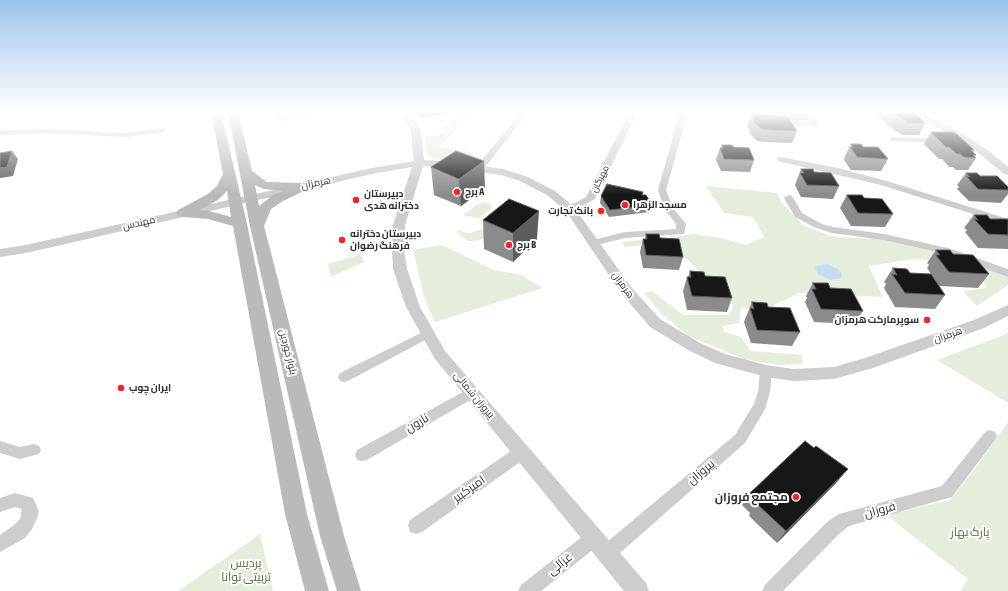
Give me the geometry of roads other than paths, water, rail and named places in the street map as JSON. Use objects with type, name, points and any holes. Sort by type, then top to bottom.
[{"type":"main road","name":"بلوار خوردین","points":[[225,140],[237,174],[249,225],[332,536],[349,591]]},
{"type":"main road","name":"بلوار خوردین","points":[[235,140],[237,174]]},
{"type":"main road","points":[[183,213],[213,197],[237,174],[264,184],[279,187],[306,185]]},
{"type":"main road","points":[[183,213],[209,215],[249,225],[265,207],[278,198],[306,185]]},
{"type":"main road","name":"بلوار خوردین","points":[[249,225],[296,514],[317,591]]},
{"type":"street","points":[[417,140],[420,163]]},
{"type":"street","points":[[480,168],[503,140]]},
{"type":"street","name":"مهرگان","points":[[570,209],[590,199],[620,140]]},
{"type":"street","points":[[593,243],[625,235],[681,232],[681,224],[669,208],[662,190],[676,140]]},
{"type":"street","points":[[905,140],[970,142]]},
{"type":"street","points":[[966,140],[1008,172]]},
{"type":"street","points":[[781,159],[838,171],[884,183],[1008,222]]},
{"type":"street","name":"هرمزان","points":[[243,200],[306,185],[397,166],[420,163],[480,168],[503,172],[524,179],[551,193],[570,209],[626,290],[655,323],[675,336],[721,359],[766,371],[794,375],[834,373],[867,364],[979,324],[1008,310]]},
{"type":"street","name":"پیروزان شمالی","points":[[420,163],[399,225],[398,249],[400,269],[413,307],[440,356],[472,392],[638,591]]},
{"type":"street","points":[[789,198],[798,214],[819,226],[832,230],[884,236],[944,250],[1008,273]]},
{"type":"street","name":"مهندس","points":[[0,253],[26,249],[243,200]]},
{"type":"street","name":"مهندس","points":[[0,257],[26,249]]},
{"type":"street","points":[[344,377],[427,334]]},
{"type":"street","name":"پیروزان","points":[[607,553],[740,439],[760,405],[764,392],[766,371]]},
{"type":"street","name":"نارون","points":[[362,455],[472,392]]},
{"type":"street","name":"فروزان","points":[[771,591],[832,528],[844,519],[947,492],[990,436]]},
{"type":"street","points":[[0,447],[20,453],[34,450]]},
{"type":"street","name":"امیرکبیر","points":[[416,526],[522,452]]},
{"type":"street","points":[[0,505],[15,500],[28,503],[30,516],[26,524],[19,532],[0,544]]},
{"type":"street","name":"غزالی","points":[[527,591],[594,538]]},
{"type":"water","points":[[827,264],[838,269],[842,274],[841,278],[830,280],[818,274],[815,268],[816,266]]},
{"type":"place","name":"برج A","points":[[457,192]]},
{"type":"place","name":"دبیرستان دخترانه هدی","points":[[356,200]]},
{"type":"place","name":"مسجد الزهرا","points":[[625,205]]},
{"type":"place","name":"بانک تجارت","points":[[601,211]]},
{"type":"place","name":"دبیرستان دخترانه فرهنگ رضوان","points":[[342,240]]},
{"type":"place","name":"برج B","points":[[509,245]]},
{"type":"place","name":"سوپرمارکت هرمزان","points":[[927,320]]},
{"type":"place","name":"ایران چوب","points":[[121,388]]},
{"type":"place","name":"مجتمع فروزان","points":[[796,497]]},
{"type":"park label","name":"پارک بهار","points":[[970,532]]},
{"type":"park label","name":"پردیس تربیتی توانا","points":[[246,570]]}]
